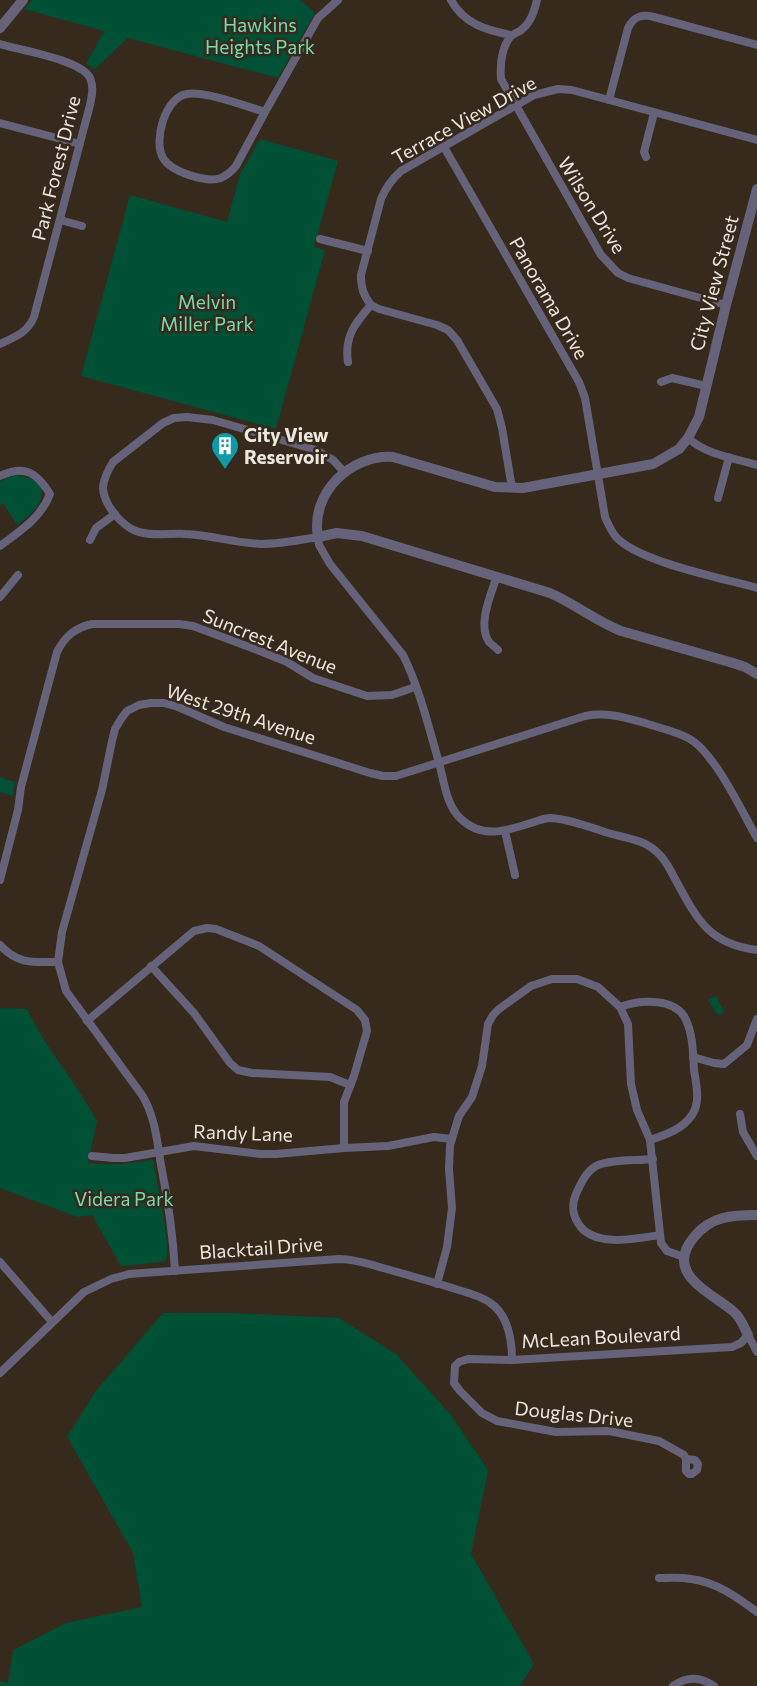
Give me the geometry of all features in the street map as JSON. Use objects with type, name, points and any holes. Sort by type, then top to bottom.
[{"type":"street","points":[[0,28],[22,0]]},
{"type":"street","points":[[264,112],[204,94],[184,94],[171,104],[167,110],[160,142],[162,157],[171,168],[205,179],[220,178],[226,175],[236,166],[264,112],[318,18],[338,0]]},
{"type":"street","points":[[451,0],[461,14],[470,22],[484,29],[511,35],[520,31],[530,20],[537,0]]},
{"type":"street","points":[[609,100],[628,28],[632,21],[638,17],[645,15],[654,17],[757,44]]},
{"type":"street","name":"Wilson Drive","points":[[511,35],[503,52],[500,67],[501,79],[601,256],[609,265],[628,278],[726,305]]},
{"type":"street","name":"Park Forest Drive","points":[[0,44],[69,63],[82,69],[89,76],[92,89],[90,105],[34,317],[30,325],[18,336],[0,344]]},
{"type":"street","name":"Terrace View Drive","points":[[371,305],[365,297],[361,286],[362,275],[381,199],[392,179],[534,95],[558,89],[572,90],[757,140]]},
{"type":"street","points":[[646,157],[644,152],[654,113]]},
{"type":"street","points":[[0,123],[80,144]]},
{"type":"street","name":"Panorama Drive","points":[[444,147],[579,382],[584,398],[605,517],[616,537],[625,544],[659,560],[757,588]]},
{"type":"street","name":"City View Street","points":[[757,189],[698,417],[688,438],[674,453],[653,464],[523,488],[495,487],[393,457],[380,456],[367,460],[345,473],[332,484],[322,500],[317,518],[319,545],[330,564],[403,655],[427,722],[447,796],[459,818],[470,827],[483,832],[496,833],[548,818],[588,826],[642,842],[657,851],[666,862],[698,920],[718,938],[739,948],[757,950]]},
{"type":"street","points":[[60,220],[82,226]]},
{"type":"street","points":[[320,239],[368,251]]},
{"type":"street","points":[[348,362],[346,350],[348,338],[361,316],[371,305],[379,310],[437,325],[448,330],[457,340],[496,409],[502,428],[512,488]]},
{"type":"street","points":[[661,382],[672,378],[706,386]]},
{"type":"street","points":[[345,473],[333,460],[316,450],[213,420],[187,416],[174,418],[163,423],[113,462],[108,470],[103,489],[109,505],[115,514],[127,526],[146,534],[185,534],[260,544],[276,544],[337,533],[362,536],[550,593],[564,599],[607,625],[622,631],[745,666],[757,674]]},
{"type":"street","points":[[688,438],[697,446],[708,451],[757,465]]},
{"type":"street","points":[[718,498],[728,457]]},
{"type":"street","points":[[0,476],[11,471],[24,471],[40,478],[50,494],[45,508],[30,524],[0,546]]},
{"type":"street","points":[[90,540],[96,528],[115,514]]},
{"type":"street","points":[[0,597],[18,575]]},
{"type":"street","points":[[497,576],[484,622],[489,641],[498,650]]},
{"type":"street","name":"Suncrest Avenue","points":[[0,880],[18,810],[21,788],[57,652],[70,633],[81,627],[92,624],[180,624],[193,626],[260,650],[287,662],[314,678],[367,696],[392,695],[415,687]]},
{"type":"street","name":"West 29th Avenue","points":[[175,1271],[172,1226],[154,1123],[146,1102],[66,991],[58,962],[62,932],[102,790],[115,728],[127,711],[139,705],[151,703],[178,706],[231,730],[383,776],[396,776],[585,716],[600,713],[614,714],[689,738],[704,750],[757,838]]},
{"type":"street","points":[[505,831],[515,875]]},
{"type":"street","points":[[87,1021],[151,966],[198,929],[216,929],[258,946],[357,1010],[367,1027],[367,1036],[344,1102],[344,1148]]},
{"type":"street","points":[[0,945],[8,953],[20,960],[32,963],[58,962]]},
{"type":"street","points":[[151,966],[194,1013],[230,1063],[238,1070],[252,1073],[330,1077],[350,1085]]},
{"type":"street","points":[[438,1284],[447,1247],[452,1208],[449,1169],[452,1138],[459,1116],[472,1097],[482,1066],[488,1024],[499,1008],[540,982],[552,979],[577,979],[593,985],[620,1007],[628,1024],[631,1084],[638,1110],[650,1140],[661,1243],[667,1251],[684,1257]]},
{"type":"street","points":[[620,1007],[647,1002],[661,1002],[674,1007],[686,1018],[690,1032],[697,1096],[694,1113],[683,1125],[650,1140]]},
{"type":"street","points":[[693,1057],[724,1064],[747,1044],[757,1019]]},
{"type":"street","points":[[740,1114],[743,1132],[757,1156]]},
{"type":"street","name":"Randy Lane","points":[[92,1156],[120,1158],[194,1146],[260,1154],[276,1154],[396,1145],[434,1137],[452,1138]]},
{"type":"street","points":[[653,1160],[597,1166],[585,1176],[576,1194],[574,1214],[581,1228],[594,1236],[626,1240],[660,1235]]},
{"type":"street","points":[[757,1215],[724,1216],[711,1222],[693,1238],[688,1245],[684,1257],[684,1264],[690,1277],[699,1286],[735,1312],[757,1352]]},
{"type":"street","name":"Blacktail Drive","points":[[0,1373],[84,1292],[111,1279],[129,1274],[345,1259],[438,1284],[490,1302],[503,1317],[509,1331],[512,1345],[512,1360]]},
{"type":"street","points":[[0,1262],[52,1322]]},
{"type":"street","name":"McLean Boulevard","points":[[455,1366],[459,1362],[468,1359],[512,1360],[732,1347],[741,1343],[748,1335]]},
{"type":"street","name":"Douglas Drive","points":[[455,1366],[454,1383],[460,1391],[482,1413],[497,1421],[556,1432],[609,1431],[659,1441],[684,1455],[686,1459]]},
{"type":"street","points":[[659,1578],[689,1578],[714,1585],[757,1612]]},
{"type":"street","points":[[673,1686],[685,1679],[692,1678],[701,1679],[714,1686]]},
{"type":"green space","name":"Hawkins Heights Park","points":[[32,0],[300,0],[315,13],[278,78],[128,38],[95,69],[86,64],[104,31],[24,9]]},
{"type":"green space","name":"Melvin Miller Park","points":[[260,139],[338,161],[314,247],[325,250],[276,429],[81,376],[130,195],[227,222],[240,174]]},
{"type":"green space","points":[[18,475],[32,479],[42,487],[42,494],[35,509],[17,525],[3,503],[0,505],[0,482],[7,477]]},
{"type":"green space","points":[[0,777],[15,782],[13,796],[0,792]]},
{"type":"green space","points":[[716,996],[724,1011],[720,1015],[717,1014],[708,1000]]},
{"type":"green space","name":"Videra Park","points":[[0,1008],[27,1009],[43,1038],[97,1121],[88,1163],[112,1164],[153,1160],[167,1241],[166,1260],[121,1266],[92,1215],[77,1217],[0,1188]]},
{"type":"green space","points":[[163,1313],[230,1313],[339,1318],[396,1354],[451,1415],[488,1470],[471,1554],[534,1664],[520,1686],[0,1686],[0,1681],[8,1683],[13,1650],[66,1623],[142,1607],[133,1553],[67,1437],[95,1392]]},
{"type":"place","name":"City View Reservoir","points":[[225,470]]}]
